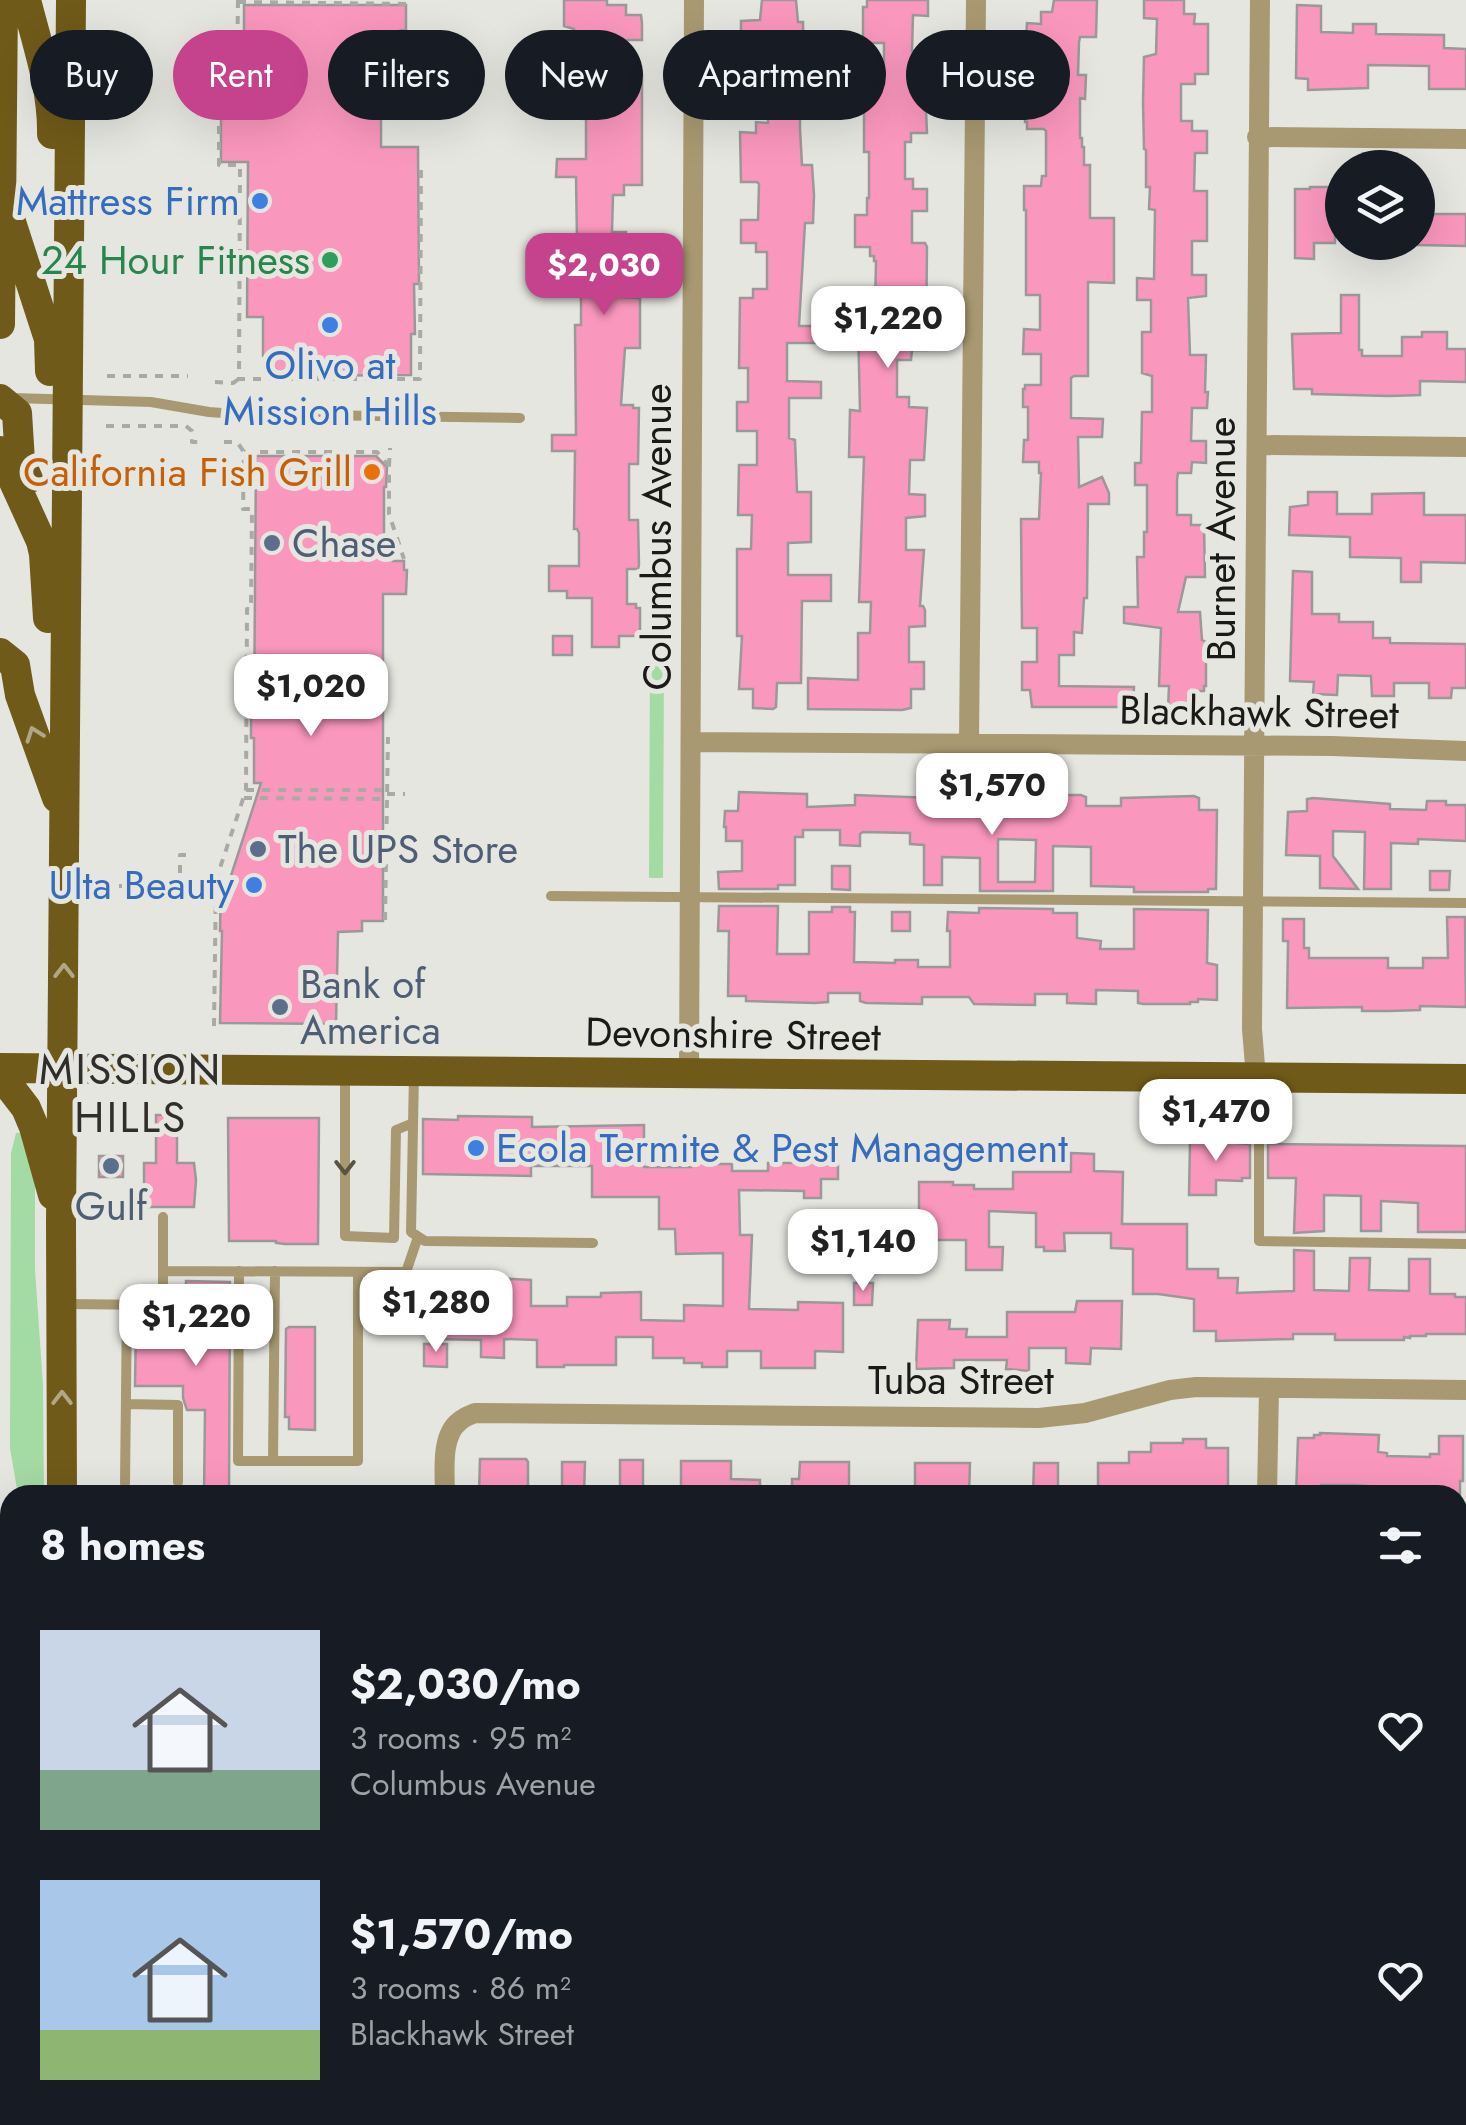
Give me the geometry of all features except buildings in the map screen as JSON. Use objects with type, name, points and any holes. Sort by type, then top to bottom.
[{"type":"main road","points":[[0,324],[3,0]]},
{"type":"main road","points":[[26,0],[52,114],[52,176],[70,192]]},
{"type":"main road","points":[[38,0],[70,127]]},
{"type":"main road","points":[[62,1485],[71,0]]},
{"type":"main road","points":[[1,192],[50,339],[50,380],[56,391],[68,399]]},
{"type":"main road","points":[[0,398],[17,413],[20,461],[66,570]]},
{"type":"main road","points":[[0,452],[41,540],[47,617],[66,651]]},
{"type":"main road","points":[[0,653],[15,666],[20,695],[65,820]]},
{"type":"main road","name":"Devonshire Street","points":[[0,1071],[64,1068],[1466,1079]]},
{"type":"main road","points":[[0,1071],[34,1126],[62,1222]]},
{"type":"street","name":"Columbus Avenue","points":[[689,1074],[694,0]]},
{"type":"street","points":[[969,743],[976,0]]},
{"type":"street","name":"Burnet Avenue","points":[[1256,1078],[1252,1029],[1260,0]]},
{"type":"street","points":[[1257,137],[1466,139]]},
{"type":"street","points":[[1256,445],[1466,447]]},
{"type":"street","name":"Blackhawk Street","points":[[691,742],[1466,751]]},
{"type":"street","name":"Tuba Street","points":[[445,1485],[449,1439],[456,1423],[475,1412],[1039,1418],[1085,1413],[1170,1390],[1196,1387],[1466,1390]]},
{"type":"street","points":[[1267,1485],[1269,1389]]},
{"type":"lane","points":[[0,398],[151,402],[236,414],[520,418]]},
{"type":"lane","points":[[552,896],[1466,903]]},
{"type":"lane","points":[[345,1070],[345,1236],[394,1238],[396,1130],[413,1123]]},
{"type":"lane","points":[[414,1071],[411,1232],[425,1242],[593,1243]]},
{"type":"lane","points":[[1256,1078],[1259,1241],[1466,1244]]},
{"type":"lane","points":[[62,1304],[163,1305],[163,1216]]},
{"type":"lane","points":[[163,1271],[406,1272],[418,1237]]},
{"type":"lane","points":[[239,1271],[235,1302],[238,1461],[358,1462],[358,1272]]},
{"type":"lane","points":[[273,1461],[275,1271]]},
{"type":"lane","points":[[163,1301],[186,1302]]},
{"type":"lane","points":[[125,1483],[128,1305]]},
{"type":"lane","points":[[126,1404],[178,1405],[178,1482]]},
{"type":"path","points":[[239,379],[240,165],[219,165],[220,73],[237,73],[238,1],[411,4]]},
{"type":"path","points":[[215,382],[239,379],[390,383],[420,379],[422,162]]},
{"type":"path","points":[[106,376],[188,376]]},
{"type":"path","points":[[106,426],[186,426],[192,432],[192,442],[198,442]]},
{"type":"path","points":[[214,1026],[216,880],[246,790],[247,608],[252,608],[252,509],[243,509],[244,452],[237,442],[224,442]]},
{"type":"path","points":[[390,448],[389,514],[404,559]]},
{"type":"path","points":[[244,452],[377,452],[389,466]]},
{"type":"path","points":[[385,920],[388,737]]},
{"type":"path","points":[[246,790],[387,794]]},
{"type":"path","points":[[244,798],[405,794]]},
{"type":"path","points":[[161,886],[180,886],[180,855],[191,855]]},
{"type":"path","points":[[102,886],[137,886]]},
{"type":"green space","points":[[650,657],[664,657],[663,878],[649,878]]},
{"type":"green space","points":[[28,1132],[35,1161],[44,1485],[16,1485],[10,1448],[11,1153],[16,1133]]},
{"type":"place","name":"Mattress Firm","points":[[260,201]]},
{"type":"place","name":"24 Hour Fitness","points":[[330,260]]},
{"type":"place","name":"Olivo at Mission Hills","points":[[330,325]]},
{"type":"place","name":"California Fish Grill","points":[[372,472]]},
{"type":"place","name":"Chase","points":[[272,543]]},
{"type":"place","name":"The UPS Store","points":[[258,849]]},
{"type":"place","name":"Ulta Beauty","points":[[254,885]]},
{"type":"place","name":"Bank of America","points":[[280,1007]]},
{"type":"place","name":"Ecola Termite & Pest Management","points":[[476,1148]]},
{"type":"place","name":"Gulf","points":[[111,1166]]},
{"type":"district","name":"MISSION HILLS","points":[[131,1093]]}]
